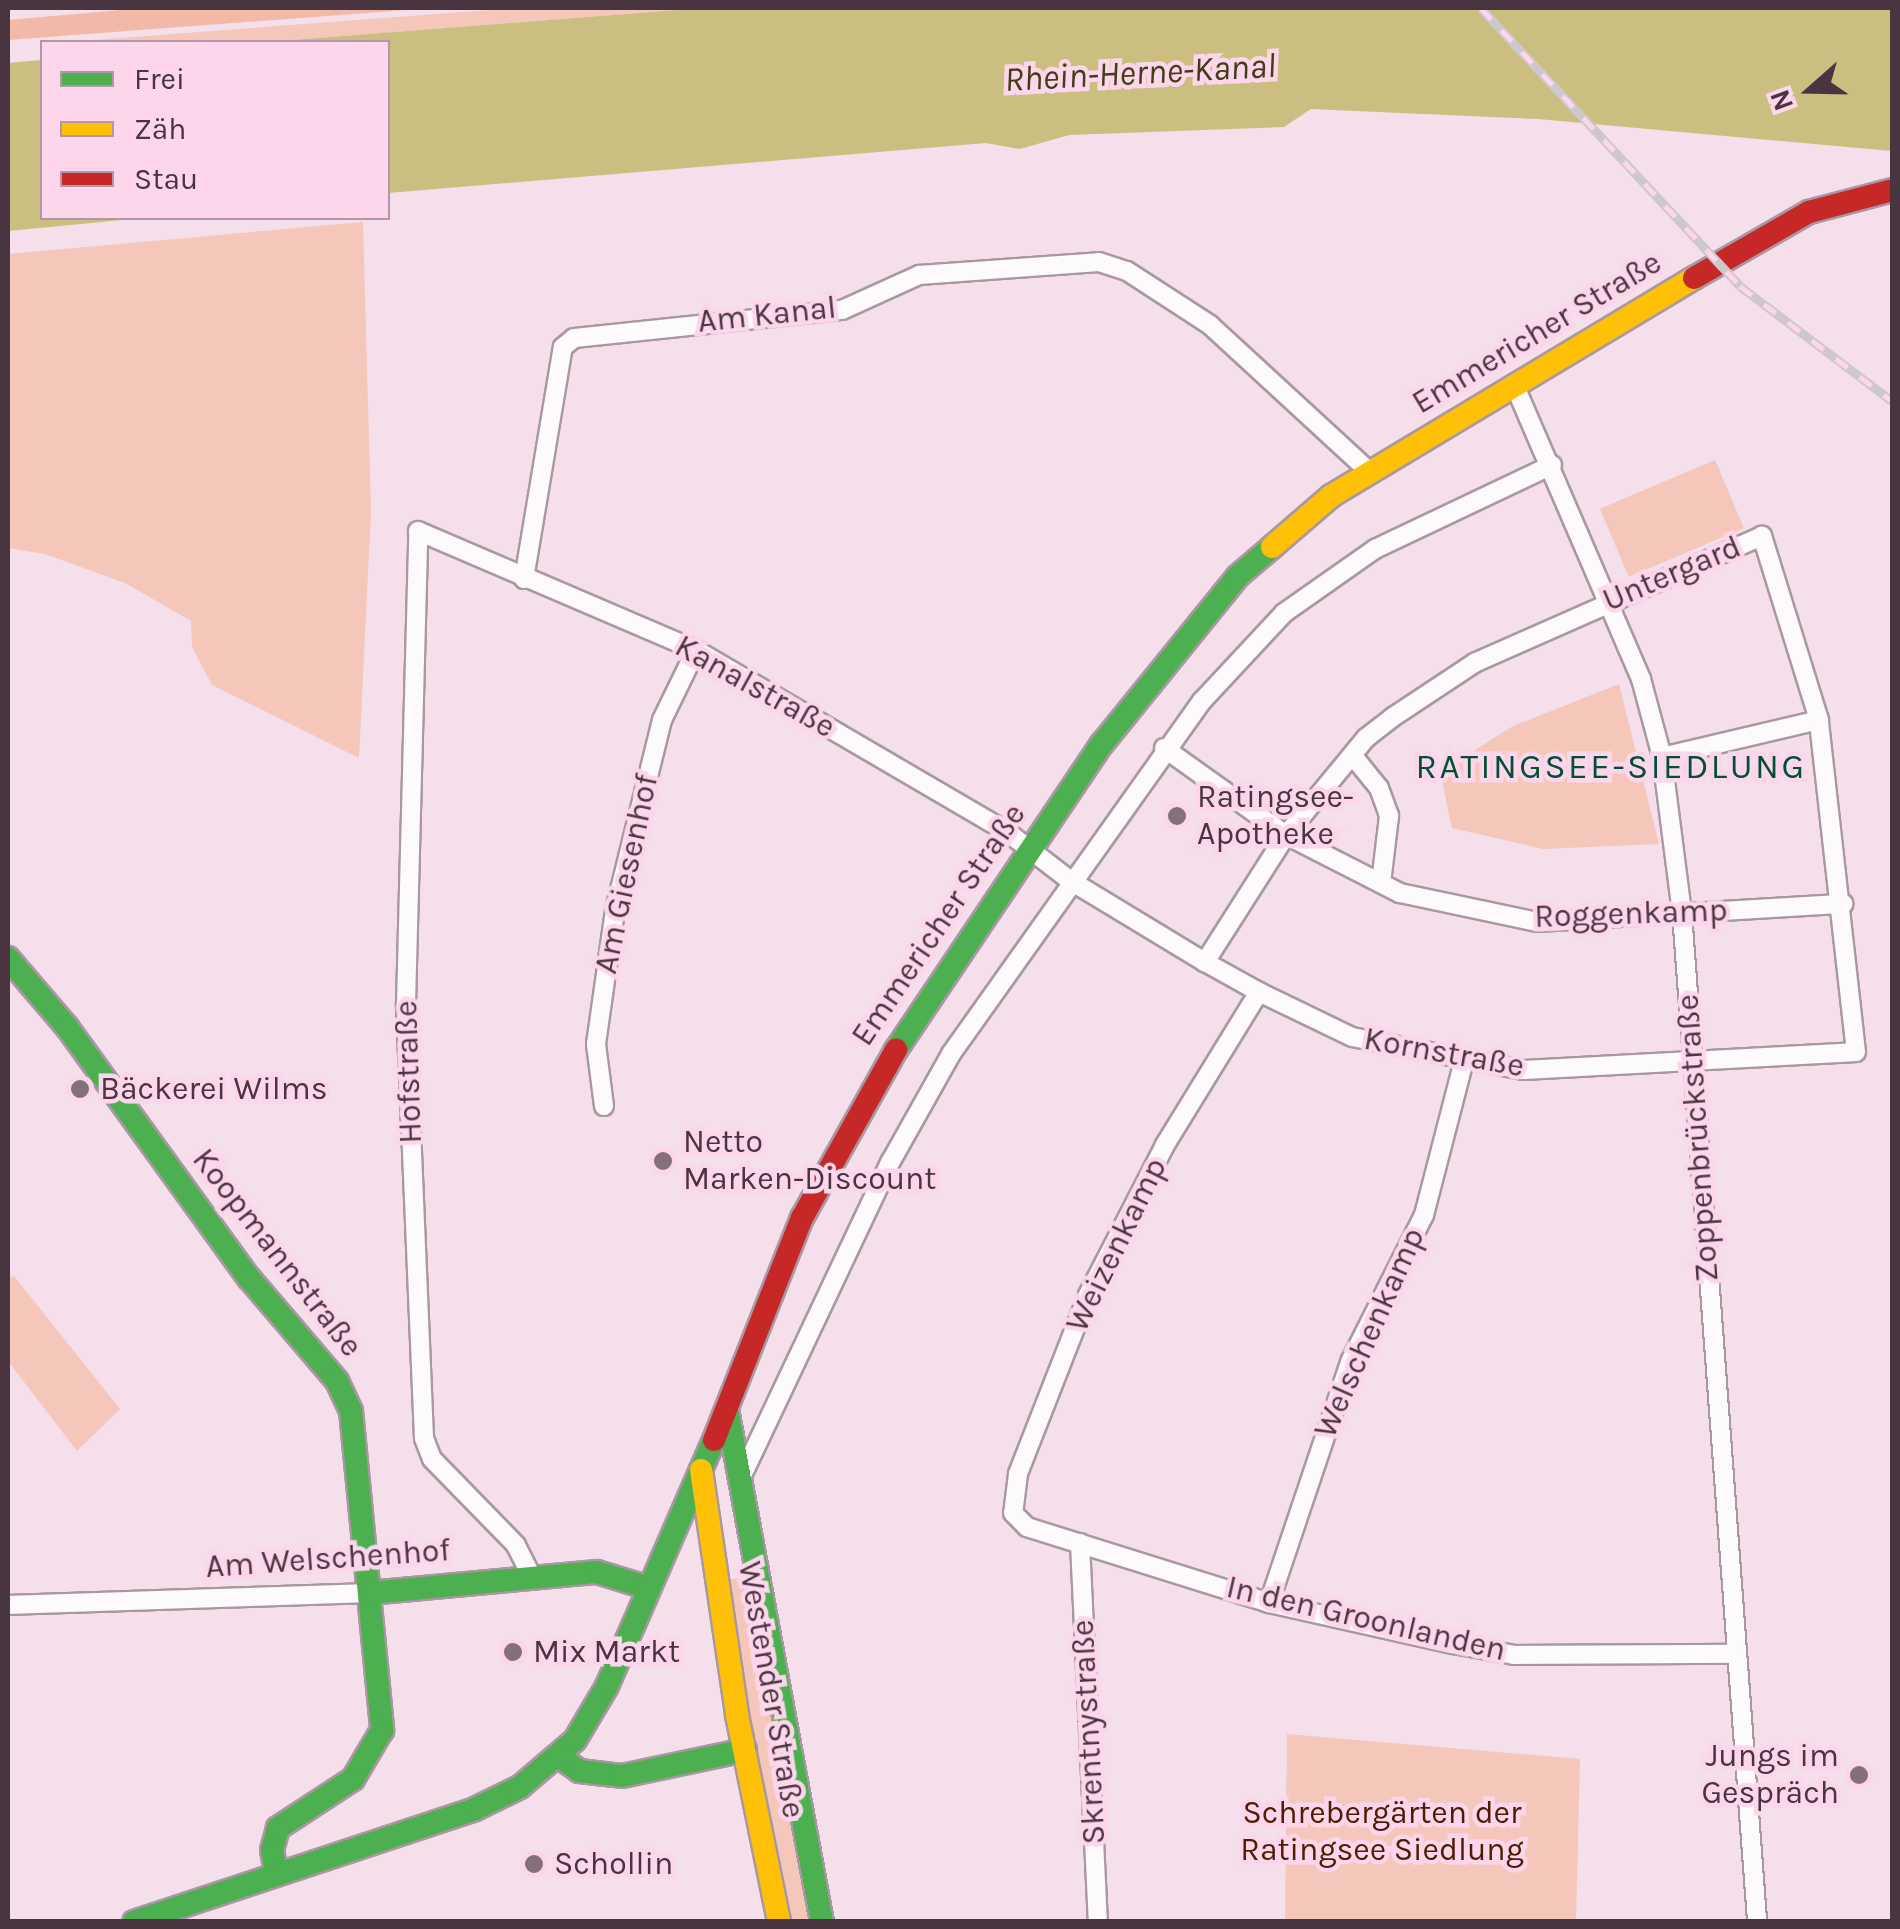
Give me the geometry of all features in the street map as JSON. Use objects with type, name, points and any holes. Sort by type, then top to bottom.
[{"type":"main road","name":"Emmericher Straße","points":[[134,1922],[475,1809],[560,1757],[593,1713],[701,1470],[725,1426],[832,1156],[915,1014],[1159,668],[1238,576],[1370,471],[1514,384],[1809,212],[1892,190]]},
{"type":"main road","name":"Koopmannstraße","points":[[8,958],[67,1027],[249,1278],[345,1396],[382,1730],[353,1779],[278,1828],[272,1850],[276,1873]]},
{"type":"main road","name":"Westender Straße","points":[[725,1426],[822,1922]]},
{"type":"main road","points":[[701,1470],[728,1469],[739,1483]]},
{"type":"main road","name":"Westender Straße","points":[[701,1470],[746,1750],[779,1922]]},
{"type":"main road","name":"Am Welschenhof","points":[[369,1594],[530,1574],[597,1572],[650,1588]]},
{"type":"main road","points":[[560,1757],[579,1771],[622,1776],[746,1750]]},
{"type":"street","name":"Am Kanal","points":[[524,579],[563,347],[574,338],[842,310],[919,275],[1099,262],[1127,271],[1210,324],[1370,471]]},
{"type":"street","name":"Zoppenbrückstraße","points":[[1514,384],[1641,679],[1662,757],[1682,914],[1732,1654],[1757,1920]]},
{"type":"street","points":[[739,1483],[900,1146],[951,1054],[1164,748],[1284,613],[1414,526],[1552,465]]},
{"type":"street","name":"Kanalstraße","points":[[418,531],[696,650],[1030,850],[1072,882]]},
{"type":"street","name":"Hofstraße","points":[[418,531],[406,1004],[424,1438],[432,1459],[516,1546],[530,1574]]},
{"type":"street","name":"Untergard","points":[[1205,962],[1286,835],[1392,717],[1476,662],[1762,536],[1819,720],[1843,904],[1856,1052]]},
{"type":"street","name":"Am Giesenhof","points":[[604,1106],[596,1044],[615,910],[662,720],[696,650]]},
{"type":"street","points":[[1662,757],[1819,720]]},
{"type":"street","name":"Roggenkamp","points":[[1164,748],[1286,835],[1400,893],[1538,922],[1843,904]]},
{"type":"street","points":[[1354,756],[1379,788],[1389,816],[1382,883]]},
{"type":"street","name":"Kornstraße","points":[[1072,882],[1259,992],[1352,1036],[1524,1070],[1856,1052]]},
{"type":"street","name":"Weizenkamp","points":[[1013,1513],[1018,1474],[1088,1296],[1165,1144],[1259,992]]},
{"type":"street","name":"Welschenkamp","points":[[1269,1603],[1351,1360],[1424,1215],[1464,1060]]},
{"type":"street","points":[[725,1426],[761,1434]]},
{"type":"street","name":"In den Groonlanden","points":[[1013,1513],[1026,1527],[1269,1603],[1514,1655],[1732,1654]]},
{"type":"street","name":"Skrentnystraße","points":[[1080,1543],[1098,1922]]},
{"type":"street","name":"Am Welschenhof","points":[[8,1605],[369,1594]]},
{"type":"green space","points":[[517,8],[703,8],[292,40],[93,40]]},
{"type":"green space","points":[[363,222],[371,512],[359,758],[212,685],[192,647],[191,621],[125,583],[45,554],[8,548],[8,254]]},
{"type":"green space","points":[[1715,460],[1744,528],[1629,577],[1600,509]]},
{"type":"green space","points":[[1619,684],[1659,844],[1543,849],[1452,828],[1440,772],[1513,726]]},
{"type":"green space","points":[[14,1276],[120,1409],[77,1451],[8,1361],[8,1279]]},
{"type":"green space","points":[[747,1577],[760,1666],[781,1732],[811,1921],[788,1921],[745,1713],[725,1580]]},
{"type":"green space","name":"Schrebergärten der Ratingsee Siedlung","points":[[1287,1734],[1580,1759],[1576,1921],[1285,1921]]},
{"type":"shaded area","points":[[143,8],[433,8],[8,40],[8,20]]},
{"type":"water","name":"Rhein-Herne-Kanal","points":[[703,8],[1892,8],[1892,151],[1538,119],[1311,109],[1284,127],[1069,135],[1020,149],[986,143],[390,193],[390,40],[292,40]]},
{"type":"water","points":[[40,60],[40,220],[122,220],[8,231],[8,63]]},
{"type":"railway","points":[[1481,8],[1740,286],[1892,401]]},
{"type":"traffic: fast","points":[[896,1050],[1102,744],[1238,576],[1272,547]]},
{"type":"traffic: fast","points":[[8,958],[67,1027],[249,1278],[337,1381],[351,1411],[382,1730],[353,1779],[278,1828],[272,1850],[276,1873]]},
{"type":"traffic: fast","points":[[727,1409],[822,1922]]},
{"type":"traffic: fast","points":[[134,1922],[475,1809],[520,1787],[575,1740],[607,1686],[714,1440]]},
{"type":"traffic: fast","points":[[369,1593],[597,1572],[649,1588]]},
{"type":"traffic: fast","points":[[560,1757],[579,1771],[622,1776],[745,1750]]},
{"type":"traffic: slow","points":[[1272,547],[1331,496],[1694,278]]},
{"type":"traffic: slow","points":[[701,1470],[737,1715],[779,1922]]},
{"type":"traffic: jam","points":[[1694,278],[1809,212],[1892,190]]},
{"type":"traffic: jam","points":[[714,1440],[802,1218],[896,1050]]},
{"type":"place","name":"Ratingsee- Apotheke","points":[[1177,816]]},
{"type":"place","name":"Bäckerei Wilms","points":[[80,1089]]},
{"type":"place","name":"Netto Marken-Discount","points":[[663,1161]]},
{"type":"place","name":"Mix Markt","points":[[513,1652]]},
{"type":"place","name":"Jungs im Gespräch","points":[[1859,1775]]},
{"type":"place","name":"Schollin","points":[[534,1864]]},
{"type":"district","name":"RATINGSEE-SIEDLUNG","points":[[1611,767]]}]
